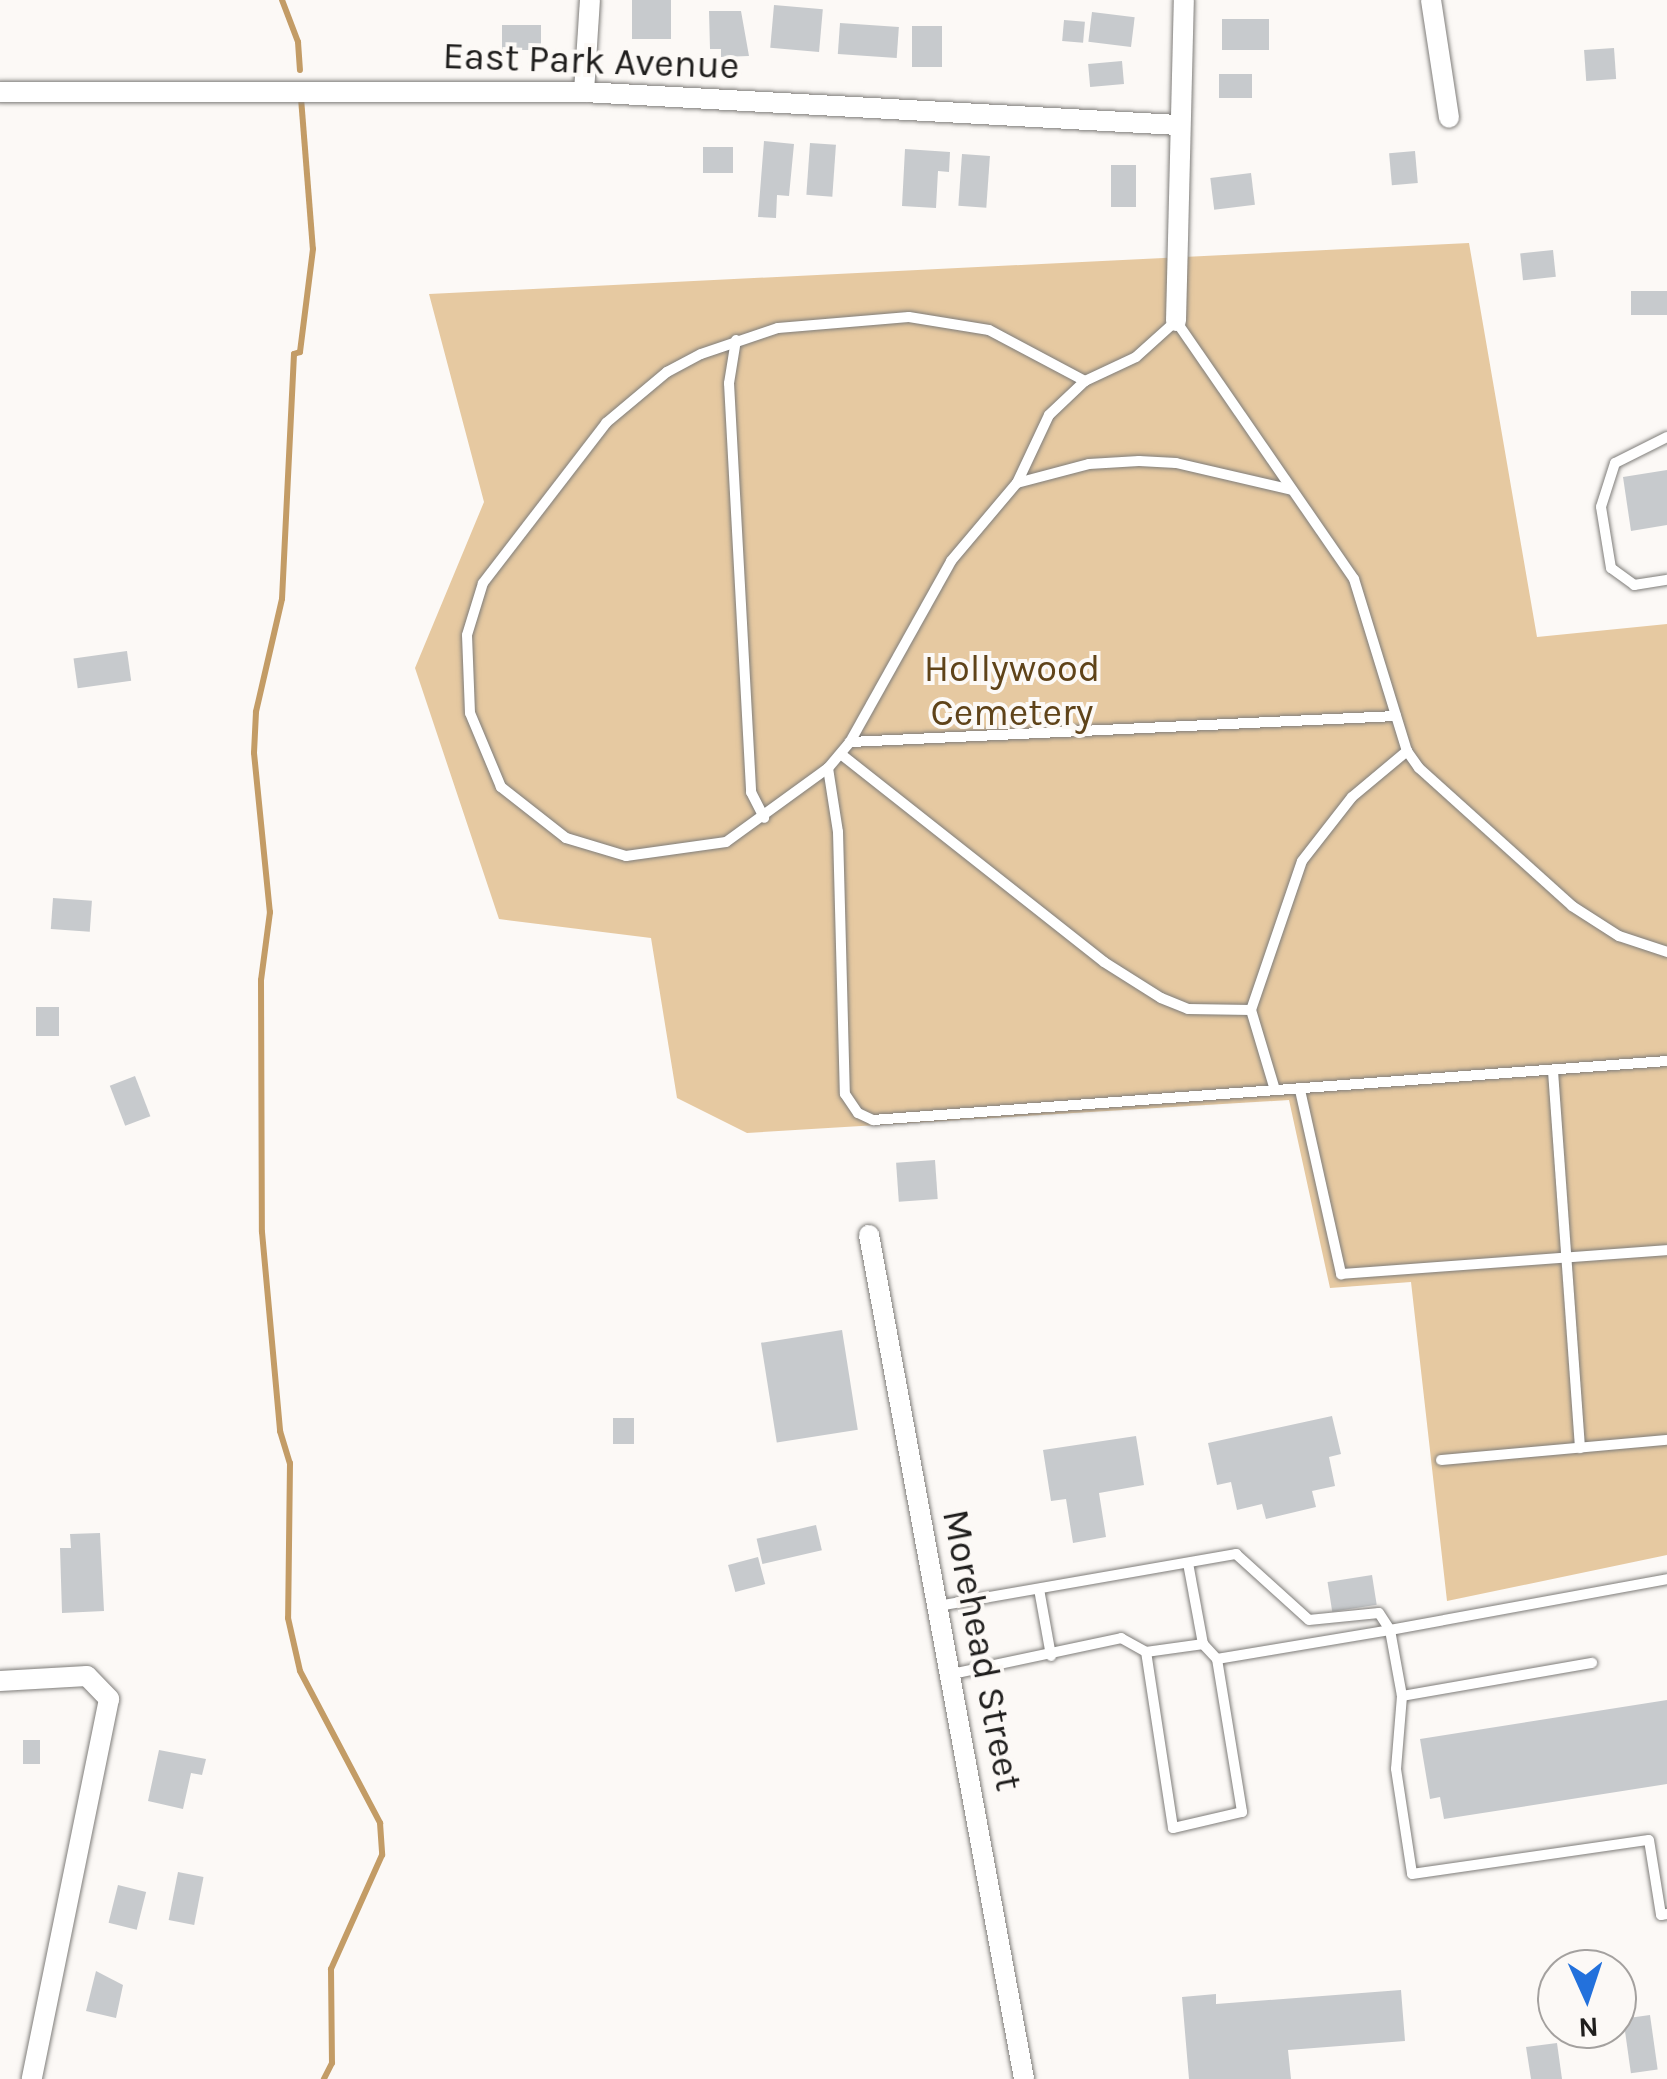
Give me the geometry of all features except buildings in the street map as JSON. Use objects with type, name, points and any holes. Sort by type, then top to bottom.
[{"type":"street","points":[[584,92],[590,0]]},
{"type":"street","points":[[1176,322],[1184,0]]},
{"type":"street","points":[[1431,0],[1449,118]]},
{"type":"street","name":"East Park Avenue","points":[[0,92],[584,92],[1178,125]]},
{"type":"street","name":"Morehead Street","points":[[869,1235],[1024,2079]]},
{"type":"street","points":[[0,1680],[87,1676],[110,1698],[32,2079]]},
{"type":"lane","points":[[1084,381],[1021,343],[950,321],[845,320],[736,340],[667,372],[624,403],[506,549],[470,616],[467,690],[480,750],[501,787],[538,822],[578,843],[626,856],[688,852],[726,842],[764,818],[842,755],[950,560],[1017,483],[1049,415],[1084,381],[1136,357],[1176,322],[1361,593],[1408,752],[1438,790],[1572,906],[1620,936],[1667,952]]},
{"type":"lane","points":[[736,340],[729,384],[750,792],[764,818]]},
{"type":"lane","points":[[1667,437],[1615,463],[1601,508],[1611,568],[1634,585],[1667,580]]},
{"type":"lane","points":[[1017,483],[1090,464],[1139,461],[1176,463],[1292,490]]},
{"type":"lane","points":[[850,742],[1396,716]]},
{"type":"lane","points":[[1275,1090],[1251,1010],[1313,840],[1408,752]]},
{"type":"lane","points":[[842,755],[1104,962],[1161,998],[1188,1008],[1251,1010]]},
{"type":"lane","points":[[828,768],[838,832],[845,1094],[858,1113],[910,1121],[1667,1062]]},
{"type":"lane","points":[[1553,1071],[1580,1448]]},
{"type":"lane","points":[[1300,1090],[1341,1274],[1667,1250]]},
{"type":"lane","points":[[1441,1460],[1667,1440]]},
{"type":"lane","points":[[938,1606],[1236,1554],[1309,1620],[1379,1613],[1390,1630],[1402,1696],[1396,1769],[1412,1874],[1649,1840],[1661,1915],[1667,1914]]},
{"type":"lane","points":[[1146,1652],[1173,1828],[1242,1812],[1217,1659],[1203,1644],[1188,1563]]},
{"type":"lane","points":[[1217,1659],[1667,1580]]},
{"type":"lane","points":[[1039,1589],[1051,1656]]},
{"type":"lane","points":[[952,1674],[1122,1638],[1146,1652],[1203,1644]]},
{"type":"lane","points":[[1402,1696],[1592,1664]]},
{"type":"green space","name":"Hollywood Cemetery","points":[[1469,243],[1537,637],[1667,624],[1667,1555],[1447,1601],[1411,1282],[1330,1288],[1289,1100],[747,1133],[677,1098],[651,938],[499,919],[415,668],[484,502],[429,294]]},
{"type":"waterway","points":[[282,0],[298,42],[300,70]]},
{"type":"waterway","points":[[301,98],[313,249],[300,352],[294,354],[282,599],[256,712],[254,753],[270,912],[261,980],[262,1232],[280,1431],[290,1463],[288,1618],[300,1671],[380,1823],[382,1855],[331,1969],[332,2063],[324,2079]]}]
